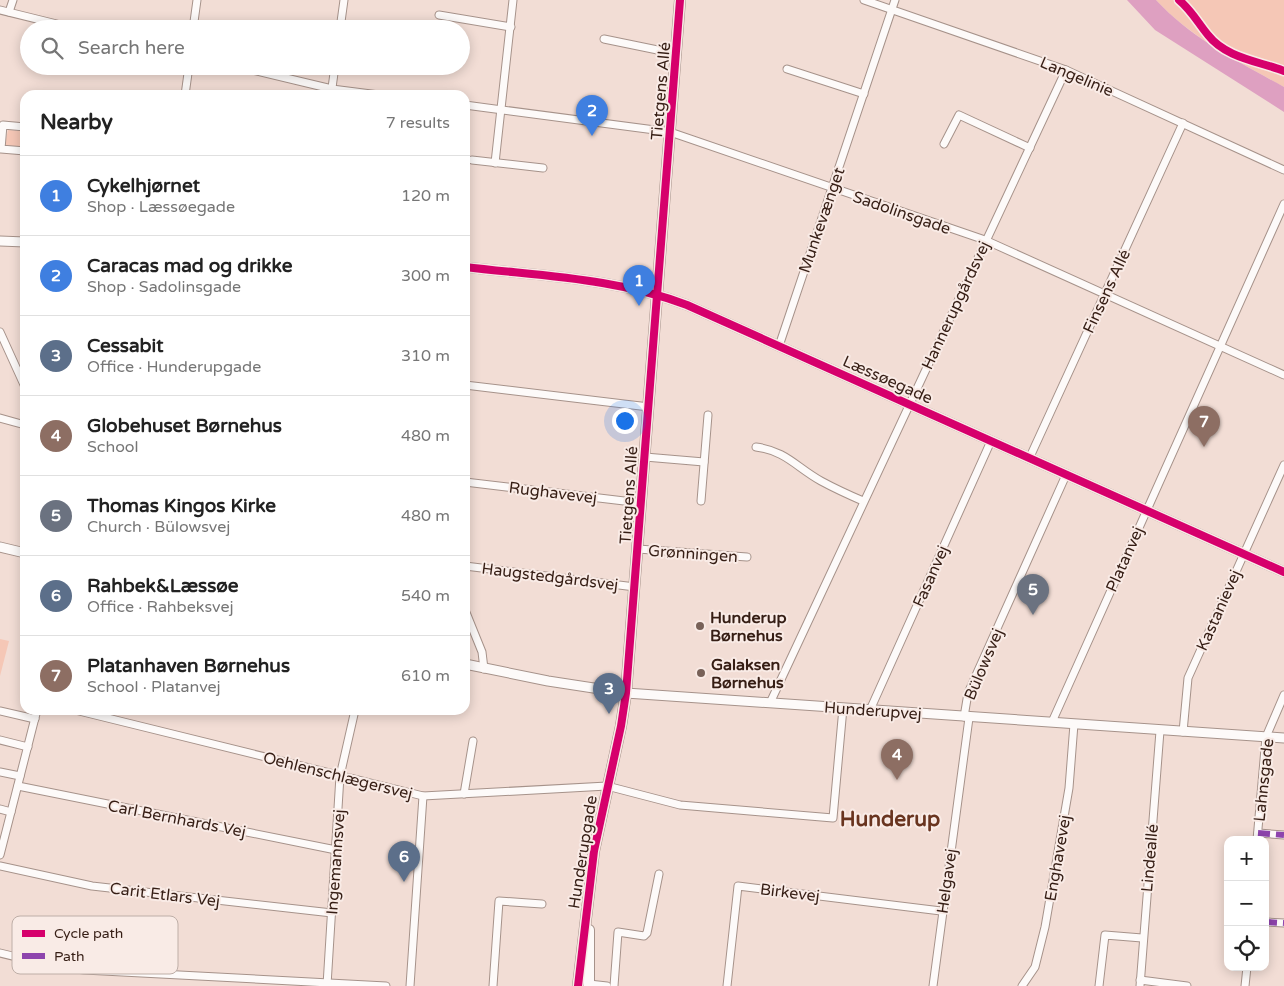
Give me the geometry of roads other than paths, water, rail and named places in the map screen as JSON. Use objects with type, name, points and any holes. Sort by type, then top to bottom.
[{"type":"main road","name":"Tietgens Allé","points":[[626,693],[680,0]]},
{"type":"main road","name":"Hunderupgade","points":[[584,984],[594,851],[621,726],[626,693]]},
{"type":"street","points":[[9,12],[13,0]]},
{"type":"street","points":[[194,20],[196,0]]},
{"type":"street","points":[[341,20],[344,0]]},
{"type":"street","points":[[495,163],[513,0]]},
{"type":"street","name":"Langelinie","points":[[864,0],[1066,70],[1284,170]]},
{"type":"street","name":"Munkevænget","points":[[779,346],[896,0]]},
{"type":"street","points":[[0,10],[41,20]]},
{"type":"street","points":[[440,15],[470,20]]},
{"type":"street","points":[[470,20],[511,27]]},
{"type":"street","points":[[604,39],[676,54]]},
{"type":"street","points":[[787,69],[864,94]]},
{"type":"street","name":"Hannerupgårdsvej","points":[[770,703],[1066,70]]},
{"type":"street","points":[[186,90],[187,75]]},
{"type":"street","points":[[269,75],[325,90]]},
{"type":"street","points":[[332,90],[334,75]]},
{"type":"street","name":"Sadolinsgade","points":[[470,106],[670,132],[985,240],[1284,375]]},
{"type":"street","points":[[944,144],[959,115],[1030,148]]},
{"type":"street","name":"Finsens Allé","points":[[1030,459],[1183,124]]},
{"type":"street","points":[[20,127],[3,125],[1,138],[1,149],[20,151]]},
{"type":"street","points":[[472,160],[543,168]]},
{"type":"street","name":"Platanvej","points":[[1052,722],[1284,204]]},
{"type":"street","points":[[0,241],[20,242]]},
{"type":"street","name":"Læssøegade","points":[[470,268],[610,285],[658,293],[1284,572]]},
{"type":"street","points":[[0,332],[20,375]]},
{"type":"street","points":[[470,387],[649,407]]},
{"type":"street","points":[[701,501],[708,415]]},
{"type":"street","points":[[0,418],[20,424]]},
{"type":"street","name":"Fasanvej","points":[[870,710],[990,441]]},
{"type":"street","points":[[756,447],[771,449],[785,455],[820,480],[863,501]]},
{"type":"street","points":[[644,457],[704,462]]},
{"type":"street","name":"Kastanievej","points":[[1183,732],[1188,678],[1284,465]]},
{"type":"street","name":"Bülowsvej","points":[[966,717],[968,693],[1066,475]]},
{"type":"street","name":"Rughavevej","points":[[470,483],[641,503]]},
{"type":"street","points":[[0,546],[20,552]]},
{"type":"street","name":"Grønningen","points":[[638,548],[747,557]]},
{"type":"street","name":"Haugstedgårdsvej","points":[[470,567],[634,587]]},
{"type":"street","points":[[470,622],[482,652],[484,669]]},
{"type":"street","name":"Hunderupvej","points":[[470,665],[626,693],[1284,738]]},
{"type":"street","name":"Lahnsgade","points":[[1258,836],[1266,736],[1284,694]]},
{"type":"street","name":"Oehlenschlægersvej","points":[[95,715],[423,796],[607,786],[680,805],[833,818],[843,708]]},
{"type":"street","points":[[0,711],[35,719]]},
{"type":"street","points":[[0,855],[1,843],[36,715]]},
{"type":"street","name":"Ingemannsvej","points":[[327,984],[340,776],[354,715]]},
{"type":"street","name":"Helgavej","points":[[933,986],[966,717]]},
{"type":"street","name":"Enghavevej","points":[[1022,986],[1035,967],[1045,927],[1069,788],[1074,724]]},
{"type":"street","name":"Lindeallé","points":[[1140,983],[1142,938],[1160,731]]},
{"type":"street","points":[[0,740],[28,747]]},
{"type":"street","points":[[464,794],[473,741]]},
{"type":"street","points":[[0,772],[20,776]]},
{"type":"street","name":"Carl Bernhards Vej","points":[[18,786],[336,850]]},
{"type":"street","points":[[410,986],[423,796]]},
{"type":"street","points":[[0,809],[11,812]]},
{"type":"street","points":[[1258,836],[1284,835]]},
{"type":"street","name":"Carit Etlars Vej","points":[[0,866],[92,886],[332,912]]},
{"type":"street","points":[[614,986],[618,932],[644,936],[647,933],[658,874]]},
{"type":"street","name":"Birkevej","points":[[727,986],[738,886],[941,911]]},
{"type":"street","points":[[493,986],[499,901],[542,904]]},
{"type":"street","points":[[1269,922],[1284,923]]},
{"type":"street","points":[[1099,986],[1105,935],[1142,938]]},
{"type":"street","points":[[1245,986],[1246,971]]},
{"type":"street","points":[[153,974],[386,986]]},
{"type":"street","points":[[1140,983],[1187,986]]},
{"type":"street","points":[[584,984],[607,986]]},
{"type":"place","name":"Caracas mad og drikke","points":[[592,136]]},
{"type":"place","name":"Cykelhjørnet","points":[[639,306]]},
{"type":"place","name":"Platanhaven Børnehus","points":[[1204,447]]},
{"type":"place","name":"Thomas Kingos Kirke","points":[[1033,615]]},
{"type":"place","name":"Hunderup Børnehus","points":[[700,626]]},
{"type":"place","name":"Galaksen Børnehus","points":[[701,673]]},
{"type":"place","name":"Cessabit","points":[[609,714]]},
{"type":"place","name":"Globehuset Børnehus","points":[[897,780]]},
{"type":"place","name":"Rahbek&Læssøe","points":[[404,882]]},
{"type":"district","name":"Hunderup","points":[[890,819]]}]
